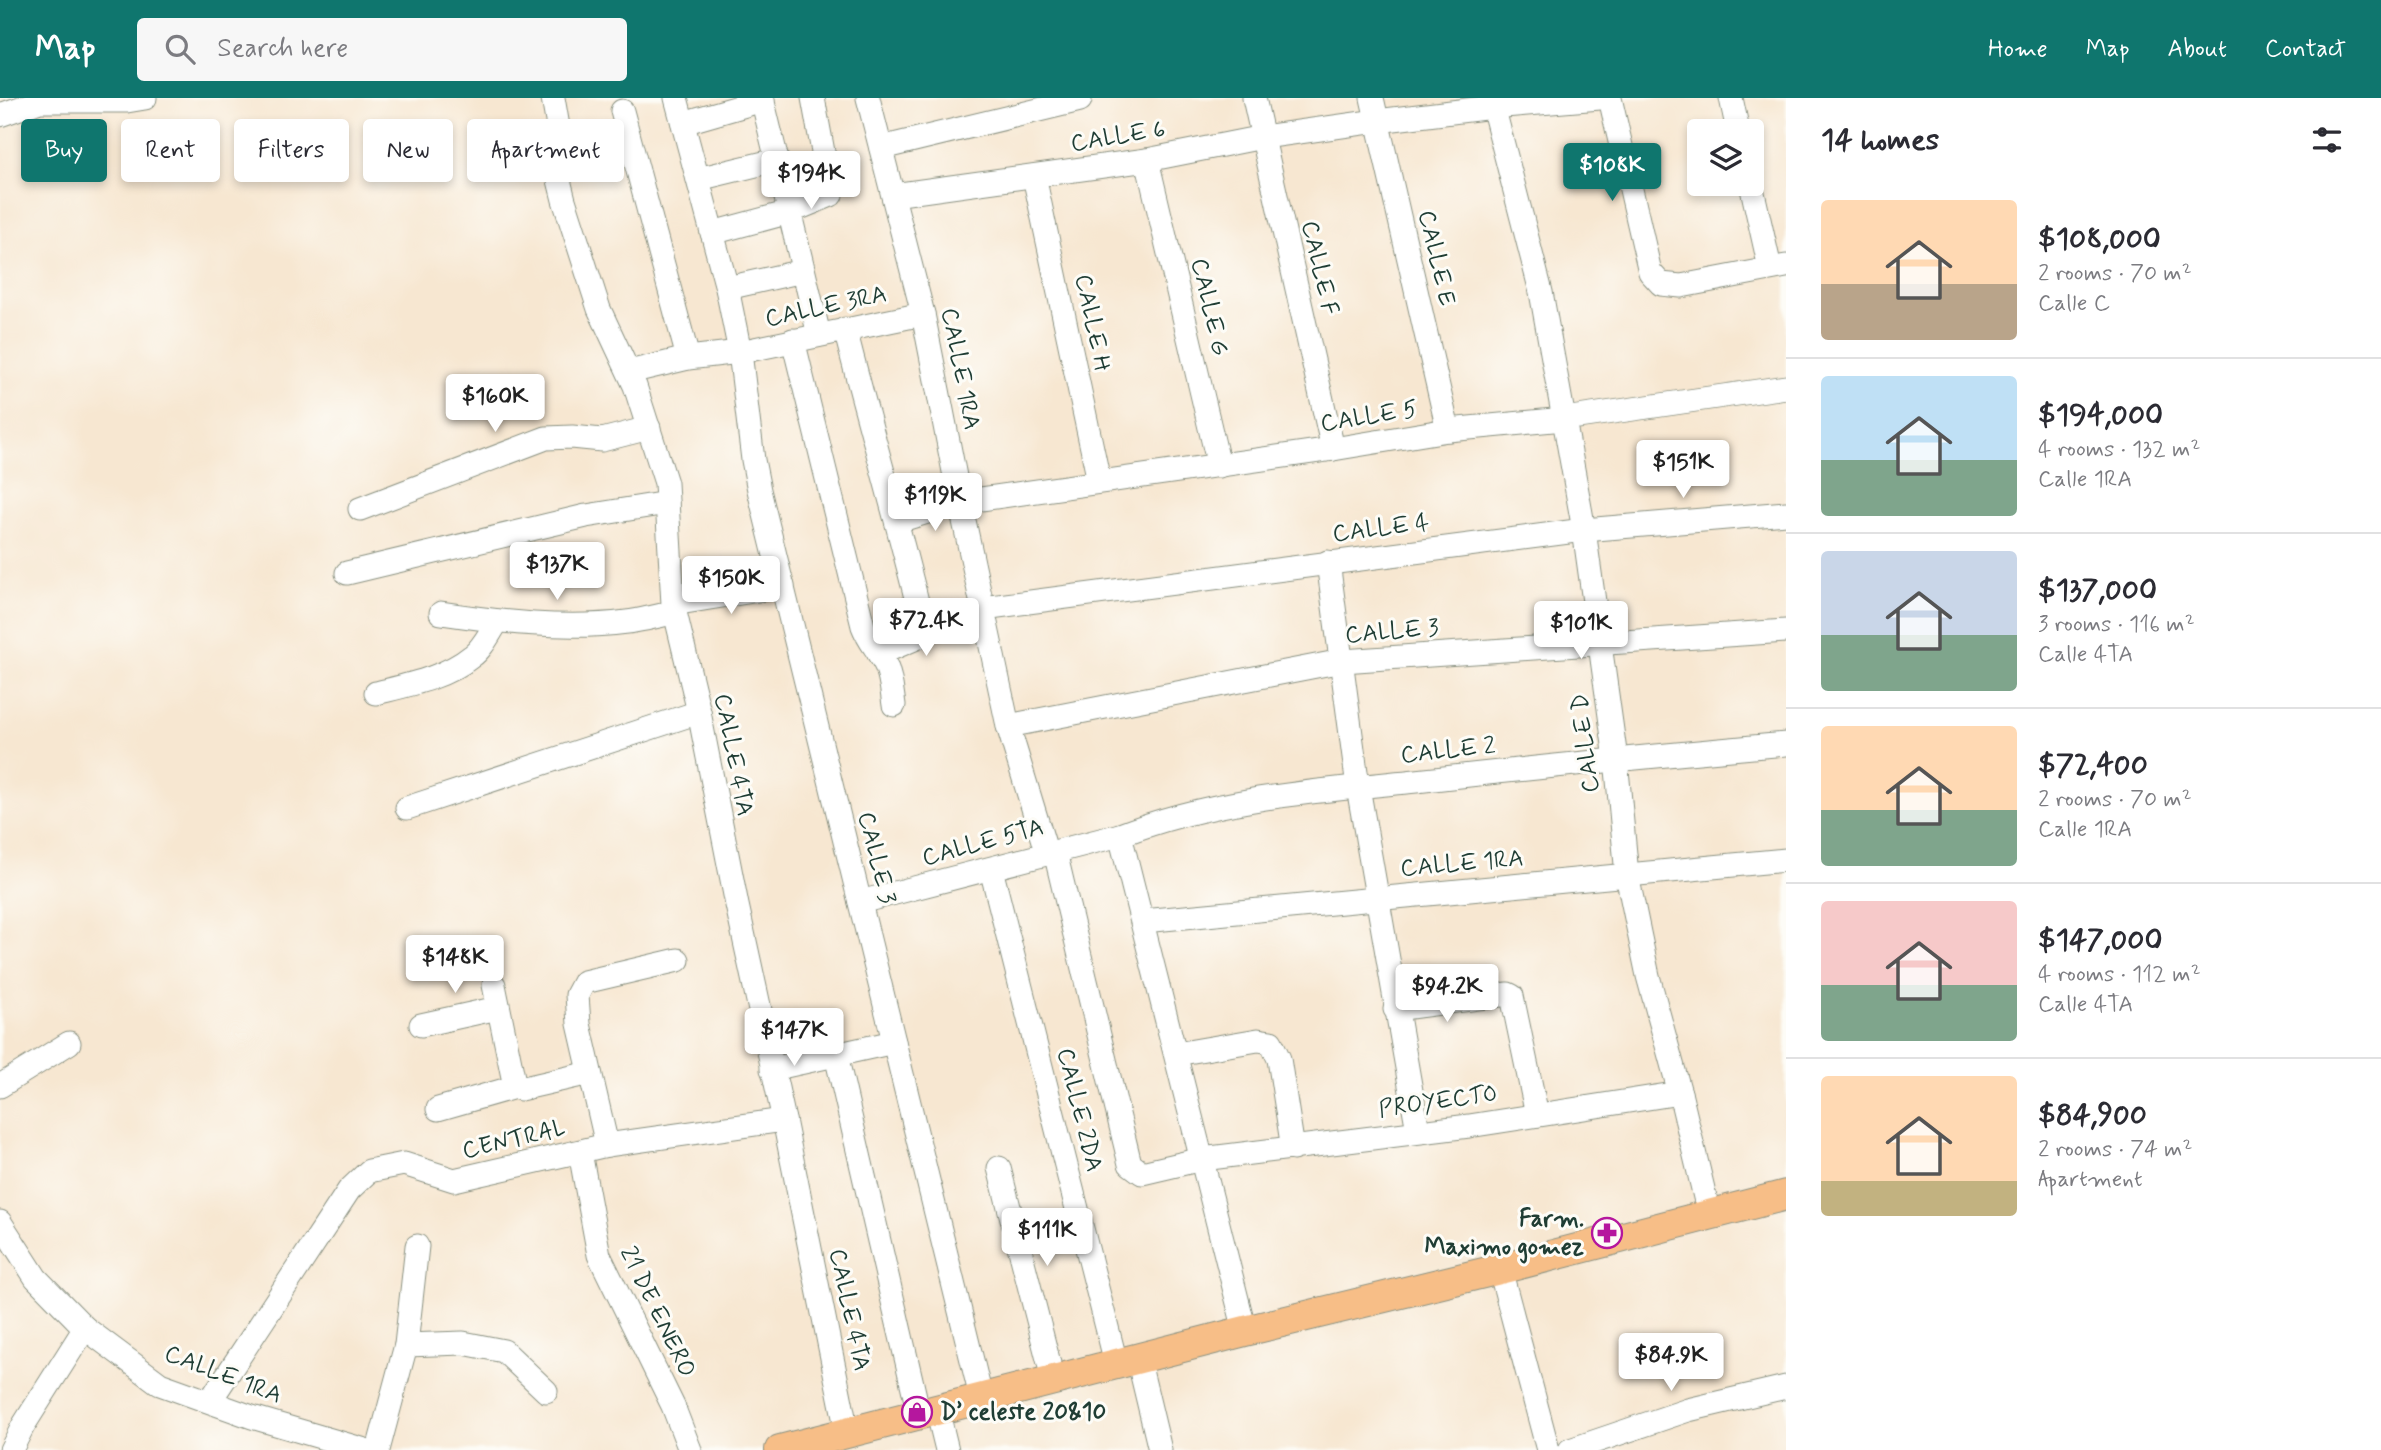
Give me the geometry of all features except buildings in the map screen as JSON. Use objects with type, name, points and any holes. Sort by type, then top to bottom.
[{"type":"main road","points":[[780,1450],[1786,1195]]},
{"type":"street","points":[[4,108],[40,101],[127,101],[145,98]]},
{"type":"street","name":"CALLE 4TA","points":[[553,98],[560,138],[556,168],[564,200],[599,309],[629,372],[666,483],[674,608],[699,712],[848,1432]]},
{"type":"street","name":"CALLE 3","points":[[676,98],[727,288],[738,340],[753,460],[981,1397]]},
{"type":"street","points":[[712,233],[789,212],[831,195],[813,98]]},
{"type":"street","name":"CALLE 1RA","points":[[869,98],[923,314],[1008,726],[1051,853],[1130,1164],[1142,1173],[1202,1159]]},
{"type":"street","name":"CALLE F","points":[[1254,98],[1333,449]]},
{"type":"street","name":"CALLE E","points":[[1372,98],[1448,430]]},
{"type":"street","name":"CALLE 6","points":[[893,195],[1147,160],[1263,137],[1492,102],[1600,98]]},
{"type":"street","points":[[1610,98],[1650,272],[1661,284],[1681,286],[1778,267],[1755,196]]},
{"type":"street","points":[[1731,98],[1735,119]]},
{"type":"street","points":[[683,123],[762,99],[819,335]]},
{"type":"street","points":[[881,148],[1080,100]]},
{"type":"street","name":"CALLE D","points":[[1492,102],[1541,292],[1584,530],[1616,759],[1627,875],[1647,976],[1680,1093],[1709,1214]]},
{"type":"street","points":[[622,111],[688,358]]},
{"type":"street","points":[[698,179],[777,160]]},
{"type":"street","name":"CALLE G","points":[[1147,160],[1219,466]]},
{"type":"street","name":"CALLE H","points":[[1034,176],[1099,481]]},
{"type":"street","points":[[727,288],[803,271]]},
{"type":"street","name":"CALLE 3RA","points":[[629,372],[688,358],[738,340],[793,340],[923,314]]},
{"type":"street","points":[[845,329],[870,430],[898,521],[923,631],[919,637],[879,654]]},
{"type":"street","points":[[793,340],[863,626],[868,641],[887,668],[894,705]]},
{"type":"street","name":"CALLE 5","points":[[898,521],[960,502],[1099,481],[1219,466],[1448,430],[1564,419],[1786,387]]},
{"type":"street","points":[[360,509],[546,438],[602,440],[649,428]]},
{"type":"street","points":[[347,573],[586,516],[667,503]]},
{"type":"street","name":"CALLE 4","points":[[983,608],[1584,530],[1786,513]]},
{"type":"street","points":[[1328,562],[1358,787],[1418,1131]]},
{"type":"street","points":[[441,613],[498,621],[565,624],[626,622],[674,608],[783,586]]},
{"type":"street","points":[[376,693],[418,683],[452,670],[474,655],[498,621]]},
{"type":"street","name":"CALLE 3","points":[[1008,726],[1342,661],[1786,631]]},
{"type":"street","points":[[407,808],[699,712]]},
{"type":"street","name":"CALLE 2","points":[[1120,835],[1160,819],[1256,798],[1616,759],[1786,744]]},
{"type":"street","points":[[1120,835],[1245,1331]]},
{"type":"street","name":"CALLE 5TA","points":[[860,902],[1120,835]]},
{"type":"street","name":"CALLE 1RA","points":[[1143,921],[1786,860]]},
{"type":"street","name":"CALLE 2DA","points":[[991,869],[1127,1361],[1160,1450]]},
{"type":"street","points":[[607,1145],[579,1024],[577,995],[584,982],[678,960]]},
{"type":"street","points":[[494,985],[515,1087]]},
{"type":"street","points":[[1395,1009],[1508,994],[1512,996],[1537,1115]]},
{"type":"street","points":[[421,1025],[498,1008]]},
{"type":"street","points":[[1176,1054],[1258,1040],[1271,1042],[1279,1059],[1293,1149]]},
{"type":"street","points":[[772,1069],[894,1042]]},
{"type":"street","points":[[0,1086],[69,1043]]},
{"type":"street","points":[[836,1055],[928,1412],[947,1450]]},
{"type":"street","points":[[438,1109],[515,1087],[520,1089],[590,1073]]},
{"type":"street","name":"PROYECTO","points":[[1202,1159],[1293,1149],[1680,1093]]},
{"type":"street","name":"CENTRAL","points":[[210,1401],[349,1190],[369,1171],[404,1164],[454,1180],[607,1145],[784,1120]]},
{"type":"street","name":"21 DE ENERO","points":[[580,1152],[599,1255],[673,1406],[690,1450]]},
{"type":"street","points":[[999,1168],[1053,1379]]},
{"type":"street","name":"CALLE 1RA","points":[[0,1222],[36,1278],[85,1328],[160,1384],[252,1417],[365,1450]]},
{"type":"street","points":[[378,1450],[405,1345],[417,1246]]},
{"type":"street","points":[[1500,1269],[1548,1450]]},
{"type":"street","points":[[11,1450],[23,1426],[85,1328]]},
{"type":"street","points":[[405,1345],[463,1343],[504,1350],[546,1391]]},
{"type":"street","points":[[1570,1450],[1688,1410],[1786,1387]]},
{"type":"place","name":"Farm. Maximo gomez","points":[[1607,1233]]},
{"type":"place","name":"D’ celeste 20&10","points":[[917,1412]]}]
